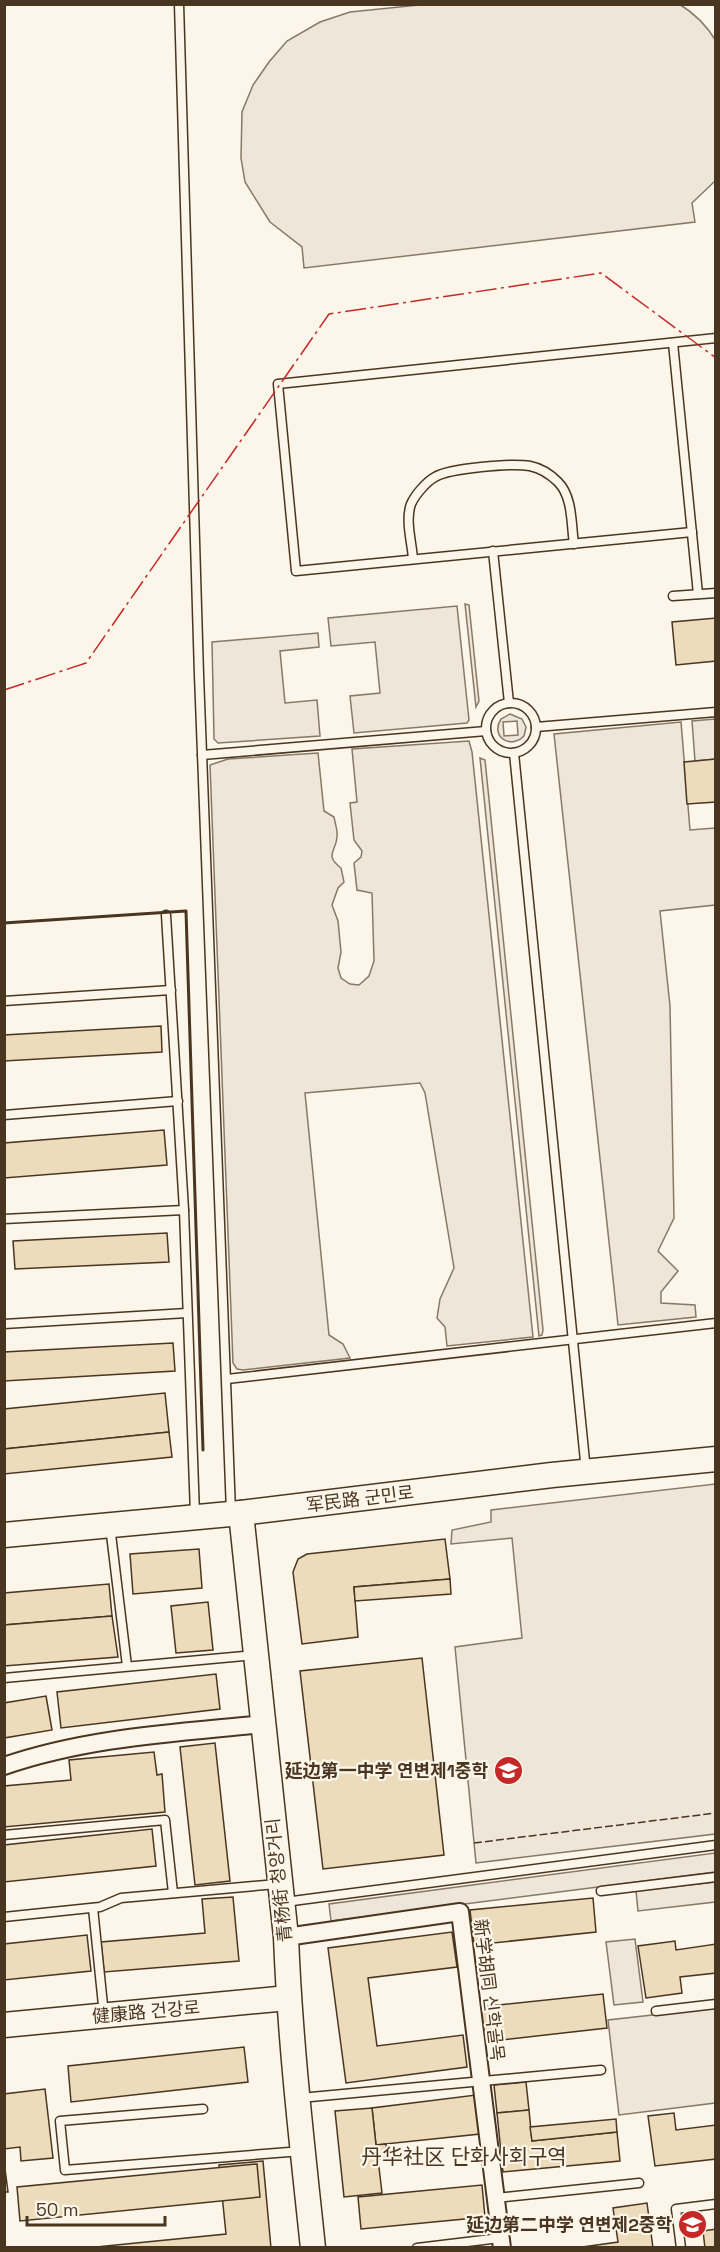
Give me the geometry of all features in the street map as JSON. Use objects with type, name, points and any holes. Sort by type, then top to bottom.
[{"type":"street","name":"军民路 군민로","points":[[4,1535],[236,1514],[586,1472],[716,1459]]},
{"type":"street","name":"青杨街 청양거리","points":[[236,1514],[256,1655],[286,1937],[288,1998],[313,2247]]},
{"type":"street","points":[[4,1766],[71,1746],[263,1724]]},
{"type":"street","name":"新学胡同 신학골목","points":[[286,1937],[460,1912],[501,2243]]},
{"type":"street","name":"健康路 건강로","points":[[4,2025],[288,1998]]},
{"type":"lane","points":[[179,4],[202,755],[227,1379],[236,1514]]},
{"type":"lane","points":[[692,532],[296,571],[278,384],[716,338]]},
{"type":"lane","points":[[673,343],[698,594]]},
{"type":"lane","points":[[413,559],[409,515],[411,503],[423,487],[435,477],[451,471],[514,465],[533,466],[547,473],[559,483],[568,500],[574,543]]},
{"type":"lane","points":[[493,551],[510,703]]},
{"type":"lane","points":[[673,596],[716,593]]},
{"type":"lane","points":[[510,703],[525,707],[531,712],[536,727],[536,734],[528,747],[514,753],[507,753],[493,745],[486,731],[487,723],[495,709],[510,703]]},
{"type":"lane","points":[[536,727],[716,712]]},
{"type":"lane","points":[[202,755],[486,731]]},
{"type":"lane","points":[[514,753],[586,1472]]},
{"type":"lane","points":[[166,915],[184,1210],[195,1517]]},
{"type":"lane","points":[[4,1001],[171,990]]},
{"type":"lane","points":[[4,1115],[177,1101]]},
{"type":"lane","points":[[4,1219],[184,1210]]},
{"type":"lane","points":[[4,1324],[187,1313]]},
{"type":"lane","points":[[227,1379],[716,1323]]},
{"type":"lane","points":[[110,1525],[127,1666]]},
{"type":"lane","points":[[4,1678],[256,1655]]},
{"type":"lane","points":[[4,1835],[165,1820],[172,1893]]},
{"type":"lane","points":[[4,1917],[100,1907],[121,1898],[172,1893],[281,1893],[716,1845]]},
{"type":"lane","points":[[601,1892],[716,1876]]},
{"type":"lane","points":[[93,1908],[104,2016]]},
{"type":"lane","points":[[656,2011],[716,2004]]},
{"type":"lane","points":[[297,2098],[601,2070]]},
{"type":"lane","points":[[203,2109],[60,2121],[65,2170],[303,2151]]},
{"type":"lane","points":[[496,2198],[639,2182]]},
{"type":"lane","points":[[681,2247],[676,2210],[716,2204]]},
{"type":"lane","points":[[417,2247],[501,2243]]},
{"type":"shaded area","points":[[429,4],[679,4],[690,11],[716,41],[715,181],[692,203],[695,222],[304,268],[302,247],[270,222],[245,182],[241,158],[242,112],[253,85],[287,41],[320,22],[350,12]]},
{"type":"shaded area","points":[[465,604],[469,605],[479,701],[476,707]]},
{"type":"shaded area","points":[[457,606],[469,720],[467,723],[354,733],[350,696],[380,693],[375,642],[331,646],[328,618]]},
{"type":"shaded area","points":[[318,633],[319,647],[280,651],[285,703],[317,700],[320,736],[218,743],[214,739],[212,642]]},
{"type":"shaded area","points":[[510,714],[522,719],[526,727],[524,736],[513,742],[503,739],[498,731],[501,719]],"holes":[[[517,721],[518,735],[504,736],[503,722]]]},
{"type":"shaded area","points":[[715,719],[715,759],[695,761],[692,721]]},
{"type":"shaded area","points":[[681,722],[690,830],[715,828],[715,905],[660,911],[670,1006],[674,1218],[658,1251],[678,1271],[661,1292],[661,1303],[695,1305],[696,1317],[618,1325],[554,734]]},
{"type":"shaded area","points":[[469,741],[472,752],[533,1337],[447,1346],[445,1327],[437,1318],[440,1299],[454,1268],[425,1093],[420,1083],[305,1093],[329,1335],[343,1344],[350,1358],[237,1369],[233,1363],[210,765],[228,759],[318,753],[324,811],[334,817],[337,830],[332,856],[341,868],[344,882],[338,888],[332,905],[338,921],[341,952],[338,968],[341,978],[350,984],[359,985],[369,976],[374,961],[372,893],[357,890],[354,863],[361,857],[362,851],[354,840],[350,803],[357,802],[352,749]]},
{"type":"shaded area","points":[[480,758],[485,760],[543,1330],[542,1335],[539,1336]]},
{"type":"shaded area","points":[[715,1484],[715,1834],[476,1863],[455,1647],[522,1638],[512,1538],[451,1544],[452,1530],[491,1522],[491,1510]]},
{"type":"shaded area","points":[[715,1853],[715,1872],[331,1921],[329,1904]]},
{"type":"shaded area","points":[[715,1882],[715,1902],[638,1911],[636,1891]]},
{"type":"shaded area","points":[[635,1939],[643,2002],[614,2005],[606,1942]]},
{"type":"shaded area","points":[[715,2008],[715,2103],[619,2115],[608,2020]]},
{"type":"building","points":[[716,618],[716,661],[676,665],[672,622]]},
{"type":"building","points":[[716,759],[716,802],[687,804],[684,762]]},
{"type":"building","points":[[161,1026],[162,1052],[4,1061],[4,1035]]},
{"type":"building","points":[[164,1130],[167,1165],[4,1178],[4,1143]]},
{"type":"building","points":[[167,1233],[169,1262],[15,1269],[13,1241]]},
{"type":"building","points":[[173,1343],[175,1371],[4,1381],[4,1352]]},
{"type":"building","points":[[165,1393],[169,1432],[4,1449],[4,1409]]},
{"type":"building","points":[[169,1432],[172,1457],[4,1474],[4,1449]]},
{"type":"building","points":[[445,1539],[450,1579],[354,1587],[358,1637],[302,1644],[293,1572],[298,1559],[307,1554]]},
{"type":"building","points":[[199,1549],[202,1588],[133,1594],[130,1554]]},
{"type":"building","points":[[450,1579],[451,1594],[355,1601],[354,1587]]},
{"type":"building","points":[[109,1584],[112,1616],[4,1625],[4,1593]]},
{"type":"building","points":[[208,1602],[213,1650],[176,1653],[171,1606]]},
{"type":"building","points":[[112,1616],[118,1657],[4,1666],[4,1625]]},
{"type":"building","points":[[422,1658],[444,1855],[323,1869],[300,1671]]},
{"type":"building","points":[[216,1674],[220,1709],[61,1728],[57,1692]]},
{"type":"building","points":[[46,1696],[52,1730],[4,1738],[4,1703]]},
{"type":"building","points":[[215,1743],[230,1881],[195,1885],[180,1747]]},
{"type":"building","points":[[154,1752],[157,1775],[162,1774],[165,1812],[4,1827],[4,1786],[71,1780],[69,1760]]},
{"type":"building","points":[[152,1829],[156,1866],[4,1882],[4,1845]]},
{"type":"building","points":[[233,1897],[239,1961],[104,1972],[101,1942],[205,1933],[202,1899]]},
{"type":"building","points":[[593,1898],[596,1932],[474,1945],[470,1910]]},
{"type":"building","points":[[452,1932],[457,1967],[368,1978],[377,2046],[463,2035],[467,2067],[346,2083],[328,1948]]},
{"type":"building","points":[[87,1935],[91,1971],[4,1980],[4,1944]]},
{"type":"building","points":[[675,1941],[676,1950],[716,1944],[716,1973],[680,1977],[682,1993],[646,1998],[638,1946]]},
{"type":"building","points":[[603,1994],[607,2028],[484,2042],[480,2007]]},
{"type":"building","points":[[244,2047],[248,2082],[71,2102],[68,2066]]},
{"type":"building","points":[[526,2082],[529,2110],[497,2113],[494,2085]]},
{"type":"building","points":[[45,2089],[53,2158],[21,2161],[20,2147],[4,2149],[4,2094]]},
{"type":"building","points":[[476,2095],[480,2134],[376,2145],[372,2108]]},
{"type":"building","points":[[372,2108],[376,2145],[386,2144],[387,2158],[378,2159],[382,2193],[344,2197],[335,2111]]},
{"type":"building","points":[[529,2110],[532,2141],[617,2132],[620,2161],[503,2172],[497,2113]]},
{"type":"building","points":[[674,2113],[676,2130],[716,2125],[716,2159],[655,2166],[648,2116]]},
{"type":"building","points":[[616,2119],[617,2132],[532,2141],[530,2127]]},
{"type":"building","points":[[4,2161],[8,2192],[4,2192]]},
{"type":"building","points":[[263,2161],[271,2248],[86,2248],[226,2234],[219,2165]]},
{"type":"building","points":[[257,2164],[260,2197],[20,2221],[17,2187]]},
{"type":"building","points":[[482,2185],[485,2217],[361,2229],[358,2197]]},
{"type":"building","points":[[647,2203],[653,2248],[575,2248],[618,2242],[613,2208]]},
{"type":"building","points":[[716,2229],[716,2248],[705,2248],[703,2231]]},
{"type":"fence","points":[[474,1843],[716,1813]]},
{"type":"wall","points":[[4,923],[186,911],[203,1450]]},
{"type":"power","points":[[4,690],[86,663],[329,314],[601,273],[716,358]]},
{"type":"place","name":"延边第一中学 연변제1중학","points":[[509,1771]]},
{"type":"place","name":"延边第二中学 연변제2중학","points":[[693,2225]]},
{"type":"district","name":"丹华社区 단화사회구역","points":[[464,2157]]}]
